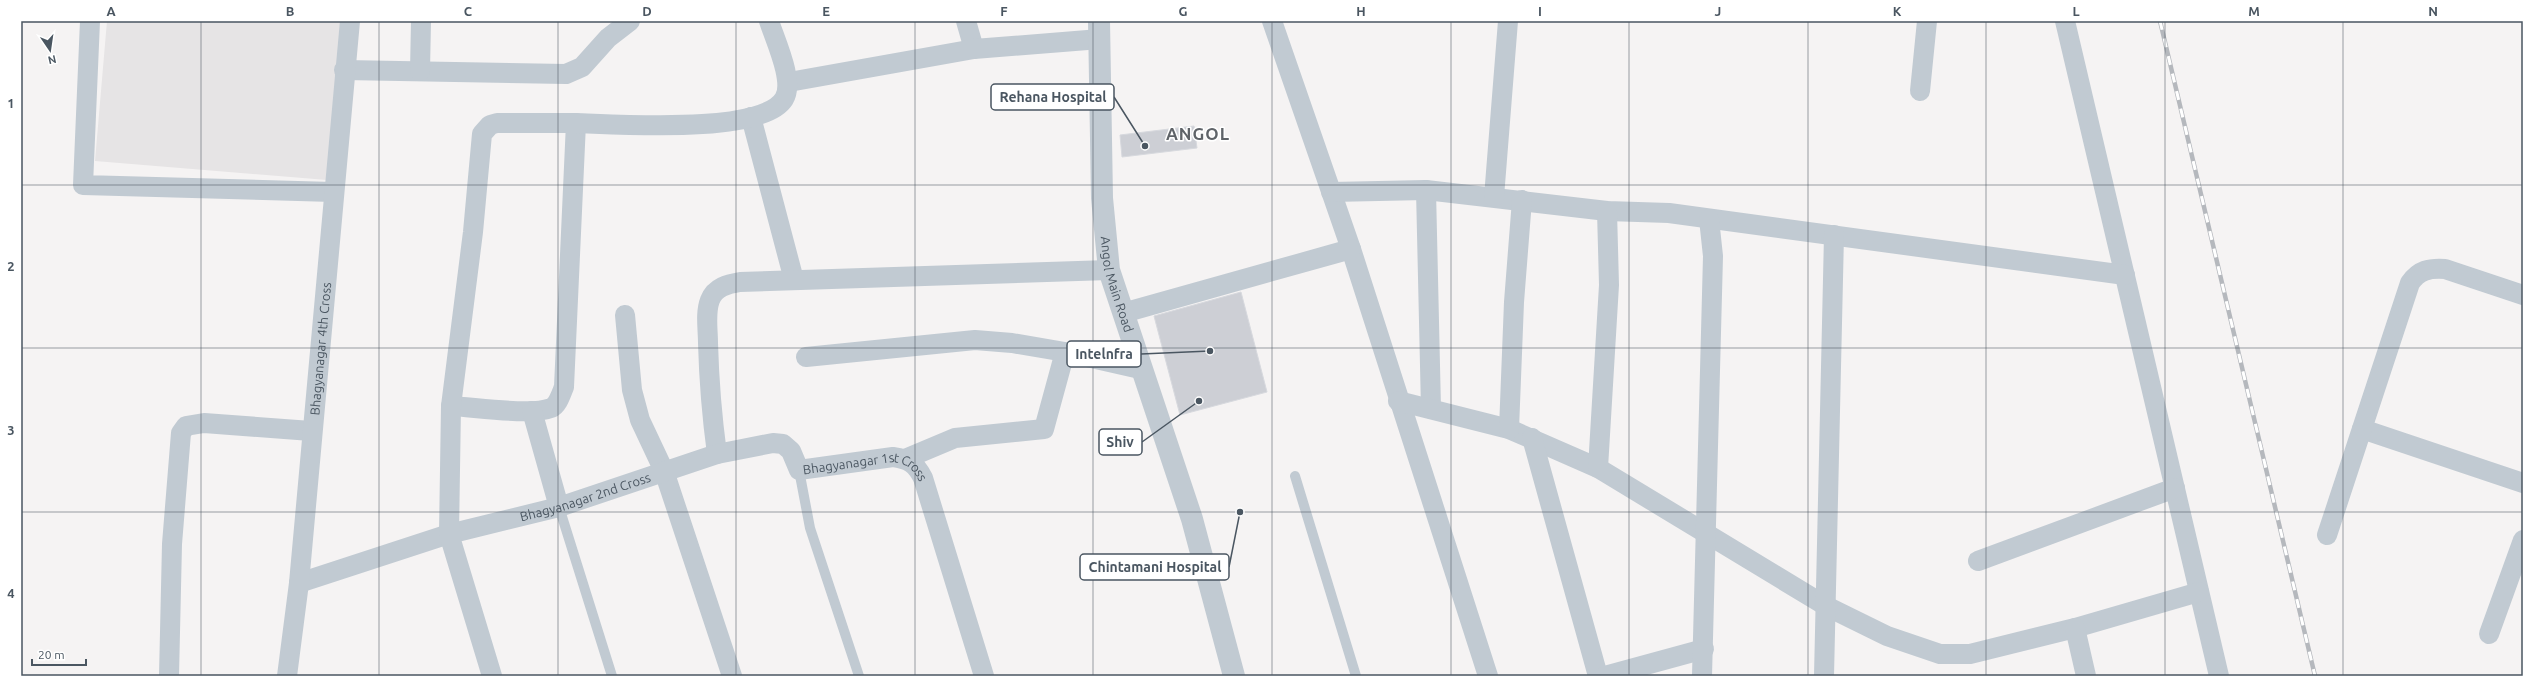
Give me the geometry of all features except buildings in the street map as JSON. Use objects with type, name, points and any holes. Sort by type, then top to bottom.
[{"type":"street","points":[[90,21],[83,184],[333,192]]},
{"type":"street","name":"Bhagyanagar 4th Cross","points":[[287,676],[299,583],[311,431],[344,70],[350,21]]},
{"type":"street","points":[[420,71],[421,21]]},
{"type":"street","points":[[344,70],[566,74],[582,67],[608,38],[630,21]]},
{"type":"street","points":[[492,676],[449,534],[451,406],[473,232],[482,134],[490,125],[497,123],[576,123],[658,126],[712,123],[751,117],[772,111],[784,99],[788,82],[769,21]]},
{"type":"street","points":[[966,21],[974,49]]},
{"type":"street","points":[[1272,21],[1351,249],[1398,402],[1488,676]]},
{"type":"street","points":[[1494,197],[1508,21]]},
{"type":"street","points":[[1920,91],[1927,21]]},
{"type":"street","points":[[2065,21],[2218,676]]},
{"type":"street","points":[[788,82],[974,49],[1099,30]]},
{"type":"street","name":"Angol Main Road","points":[[1099,30],[1102,198],[1109,270],[1140,369],[1192,520],[1234,676]]},
{"type":"street","points":[[751,117],[794,280]]},
{"type":"street","points":[[451,406],[532,411],[552,408],[559,399],[564,388],[576,123]]},
{"type":"street","points":[[1331,192],[1426,190],[1607,211],[1669,213],[2125,275]]},
{"type":"street","points":[[1426,190],[1431,409]]},
{"type":"street","points":[[1509,429],[1514,302],[1522,200]]},
{"type":"street","points":[[1598,468],[1609,285],[1607,211]]},
{"type":"street","points":[[1702,676],[1704,649],[1705,532],[1713,256],[1709,219]]},
{"type":"street","points":[[1824,676],[1834,236]]},
{"type":"street","points":[[1123,313],[1351,249]]},
{"type":"street","points":[[2327,535],[2410,283],[2417,273],[2433,269],[2445,269],[2523,295]]},
{"type":"street","points":[[717,454],[710,405],[707,316],[710,300],[716,291],[725,285],[740,282],[1109,270]]},
{"type":"street","points":[[625,315],[632,390],[640,420],[664,471]]},
{"type":"street","points":[[806,357],[975,340],[1012,343],[1065,352],[1140,369]]},
{"type":"street","points":[[905,459],[955,438],[1044,430],[1065,352]]},
{"type":"street","points":[[1398,402],[1509,429],[1598,468],[1826,606],[1888,636],[1940,654],[1970,654],[2075,628],[2199,592]]},
{"type":"street","points":[[532,411],[559,507]]},
{"type":"street","points":[[169,676],[172,544],[181,433],[186,426],[204,423],[311,431]]},
{"type":"street","points":[[2362,429],[2523,483]]},
{"type":"street","points":[[1532,438],[1598,676]]},
{"type":"street","name":"Bhagyanagar 1st Cross","points":[[664,471],[717,454],[773,443],[783,444],[791,451],[799,470],[893,457],[905,459],[917,466],[923,478],[984,676]]},
{"type":"street","name":"Bhagyanagar 2nd Cross","points":[[299,583],[449,534],[559,507],[664,471],[732,676]]},
{"type":"street","points":[[1978,561],[2175,488]]},
{"type":"street","points":[[2488,634],[2523,540]]},
{"type":"street","points":[[2075,628],[2086,676]]},
{"type":"street","points":[[1605,676],[1704,649]]},
{"type":"lane","points":[[799,470],[810,528],[859,676]]},
{"type":"lane","points":[[1295,476],[1356,676]]},
{"type":"lane","points":[[559,507],[612,676]]},
{"type":"shaded area","points":[[107,21],[341,21],[327,180],[95,161]]},
{"type":"railway","points":[[2160,21],[2315,676]]},
{"type":"place","name":"Rehana Hospital","points":[[1145,146]]},
{"type":"place","name":"Intelnfra","points":[[1210,351]]},
{"type":"place","name":"Shiv","points":[[1199,401]]},
{"type":"place","name":"Chintamani Hospital","points":[[1240,512]]},
{"type":"district","name":"ANGOL","points":[[1198,134]]}]
